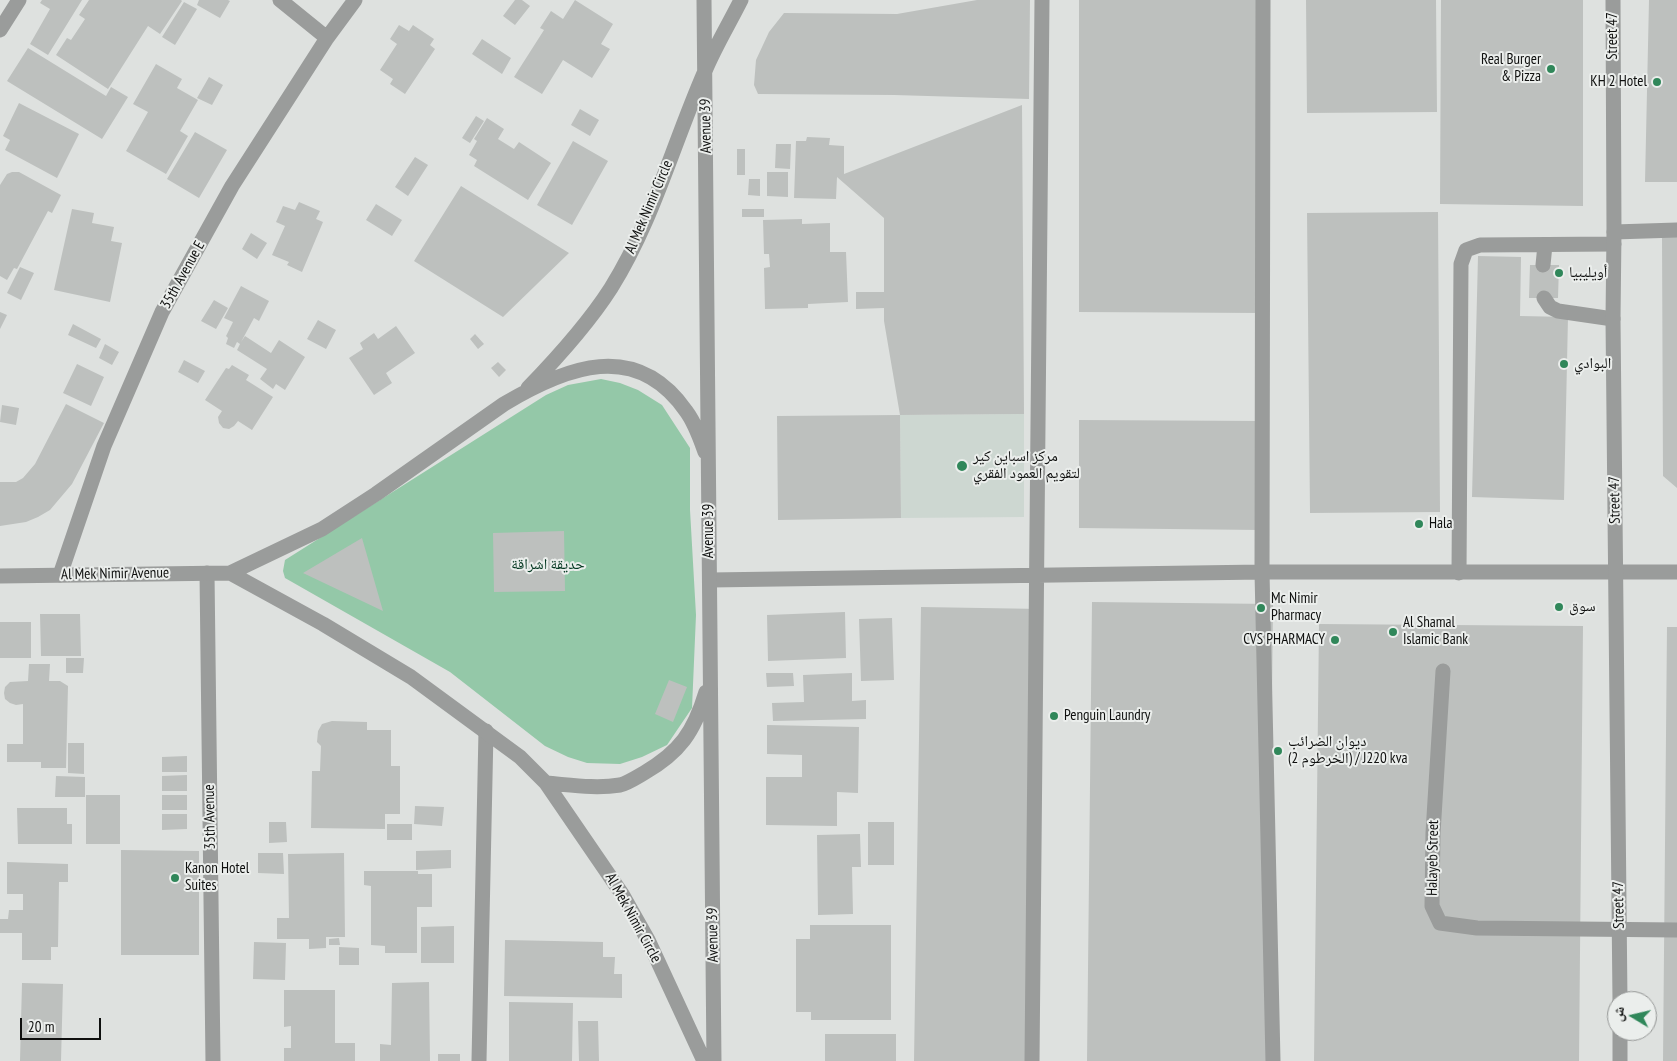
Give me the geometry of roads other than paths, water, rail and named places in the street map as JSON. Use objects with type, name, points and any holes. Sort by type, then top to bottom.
[{"type":"street","points":[[0,30],[18,0]]},
{"type":"street","points":[[280,0],[327,38]]},
{"type":"street","name":"35th Avenue E","points":[[60,575],[104,446],[162,312],[232,186],[327,38],[355,0]]},
{"type":"street","name":"Avenue 39","points":[[704,0],[714,1061]]},
{"type":"street","name":"Al Mek Nimir Circle","points":[[524,392],[579,332],[611,289],[641,233],[705,70],[741,0]]},
{"type":"street","points":[[1032,1061],[1042,0]]},
{"type":"street","points":[[1263,0],[1262,572],[1273,1061]]},
{"type":"street","name":"Street 47","points":[[1613,0],[1613,319],[1620,991]]},
{"type":"street","points":[[1460,573],[1461,264],[1466,250],[1480,245],[1545,244],[1677,230]]},
{"type":"street","points":[[1543,265],[1545,244]]},
{"type":"street","points":[[1544,298],[1550,307],[1558,311],[1613,319]]},
{"type":"street","points":[[230,573],[322,529],[524,392],[568,374],[590,368],[616,366],[638,370],[659,382],[672,393],[687,412],[708,461]]},
{"type":"street","name":"35th Avenue","points":[[207,572],[213,1061]]},
{"type":"street","points":[[710,580],[1262,572],[1677,572]]},
{"type":"street","name":"Al Mek Nimir Circle","points":[[230,573],[323,624],[411,677],[520,757],[546,783],[622,894],[648,940],[704,1061]]},
{"type":"street","name":"Al Mek Nimir Avenue","points":[[0,576],[230,573]]},
{"type":"street","name":"Halayeb Street","points":[[1443,671],[1433,833],[1432,906],[1440,923],[1477,928],[1620,930]]},
{"type":"street","points":[[546,783],[603,786],[623,784],[657,766],[671,756],[685,740],[700,711],[710,676]]},
{"type":"street","points":[[479,1061],[486,731]]},
{"type":"street","points":[[1620,930],[1677,930]]},
{"type":"street","points":[[1620,1041],[1620,1061]]},
{"type":"place","name":"Real Burger & Pizza","points":[[1551,69]]},
{"type":"place","name":"KH 2 Hotel","points":[[1657,82]]},
{"type":"place","name":"أويليبيا","points":[[1559,273]]},
{"type":"place","name":"البوادي","points":[[1564,364]]},
{"type":"place","name":"مركز اسباين كير لتقويم العمود الفقري","points":[[962,466]]},
{"type":"place","name":"Hala","points":[[1419,524]]},
{"type":"place","name":"سوق","points":[[1559,607]]},
{"type":"place","name":"Mc Nimir Pharmacy","points":[[1261,608]]},
{"type":"place","name":"Al Shamal Islamic Bank","points":[[1393,632]]},
{"type":"place","name":"CVS PHARMACY","points":[[1335,640]]},
{"type":"place","name":"Penguin Laundry","points":[[1054,716]]},
{"type":"place","name":"ديوان الضرائب (الخرطوم 2) / J220 kva","points":[[1278,751]]},
{"type":"place","name":"Kanon Hotel Suites","points":[[175,878]]},
{"type":"park label","name":"حديقة اشراقة","points":[[548,565]]}]
